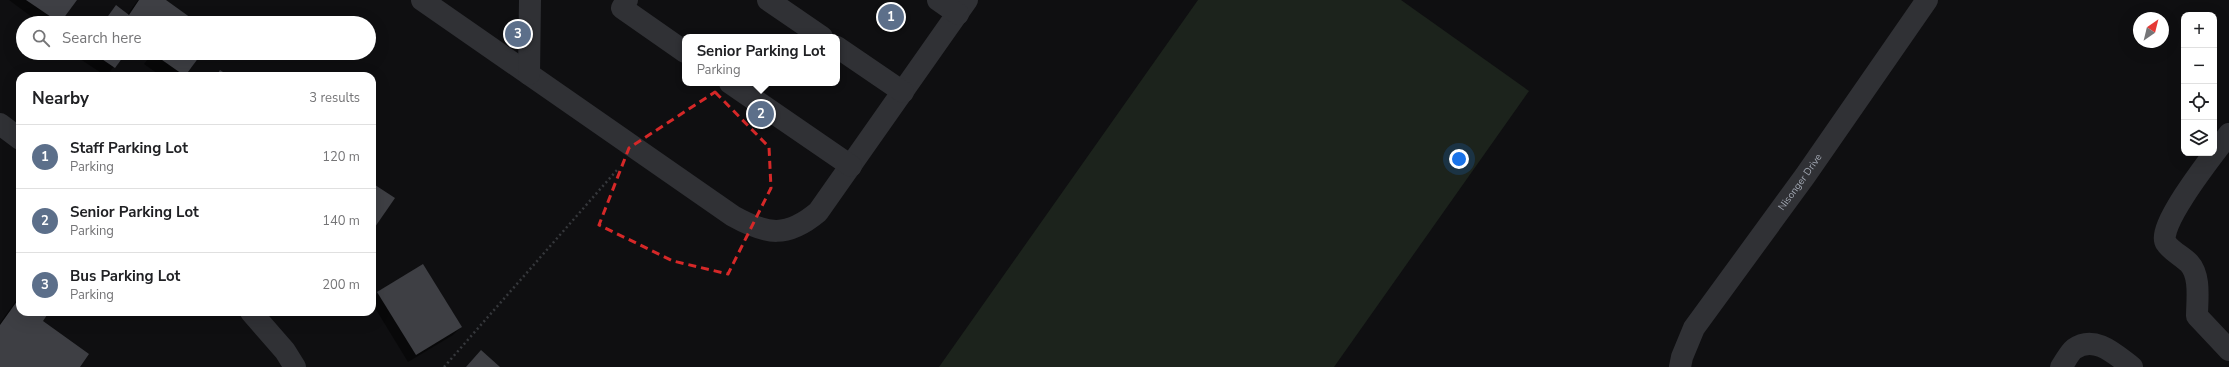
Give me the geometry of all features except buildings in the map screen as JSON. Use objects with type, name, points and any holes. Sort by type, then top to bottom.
[{"type":"street","points":[[422,0],[733,216],[750,226],[769,231],[787,230],[803,225],[818,212],[962,7],[938,0]]},
{"type":"street","points":[[529,74],[530,0]]},
{"type":"street","points":[[627,0],[622,8],[682,50]]},
{"type":"street","points":[[768,0],[818,34]]},
{"type":"street","name":"Nisonger Drive","points":[[1680,367],[1682,357],[1694,328],[1805,176],[1927,0]]},
{"type":"street","points":[[840,49],[902,92]]},
{"type":"street","points":[[734,86],[851,166]]},
{"type":"street","points":[[0,124],[16,136]]},
{"type":"street","points":[[2229,134],[2174,211],[2164,230],[2164,238],[2166,243],[2190,264],[2196,275],[2197,316],[2229,350]]},
{"type":"street","points":[[254,316],[285,351],[295,367]]},
{"type":"street","points":[[2061,367],[2074,349],[2090,344],[2102,346],[2132,367]]},
{"type":"path","points":[[444,367],[636,148]]},
{"type":"highlighted area","points":[[715,92],[769,147],[771,188],[728,274],[673,261],[599,225],[629,148]]},
{"type":"shaded area","points":[[1198,0],[1401,0],[1529,91],[1334,367],[939,367]]},
{"type":"place","name":"Staff Parking Lot","points":[[891,17]]},
{"type":"place","name":"Bus Parking Lot","points":[[518,34]]},
{"type":"place","name":"Senior Parking Lot","points":[[761,114]]}]
